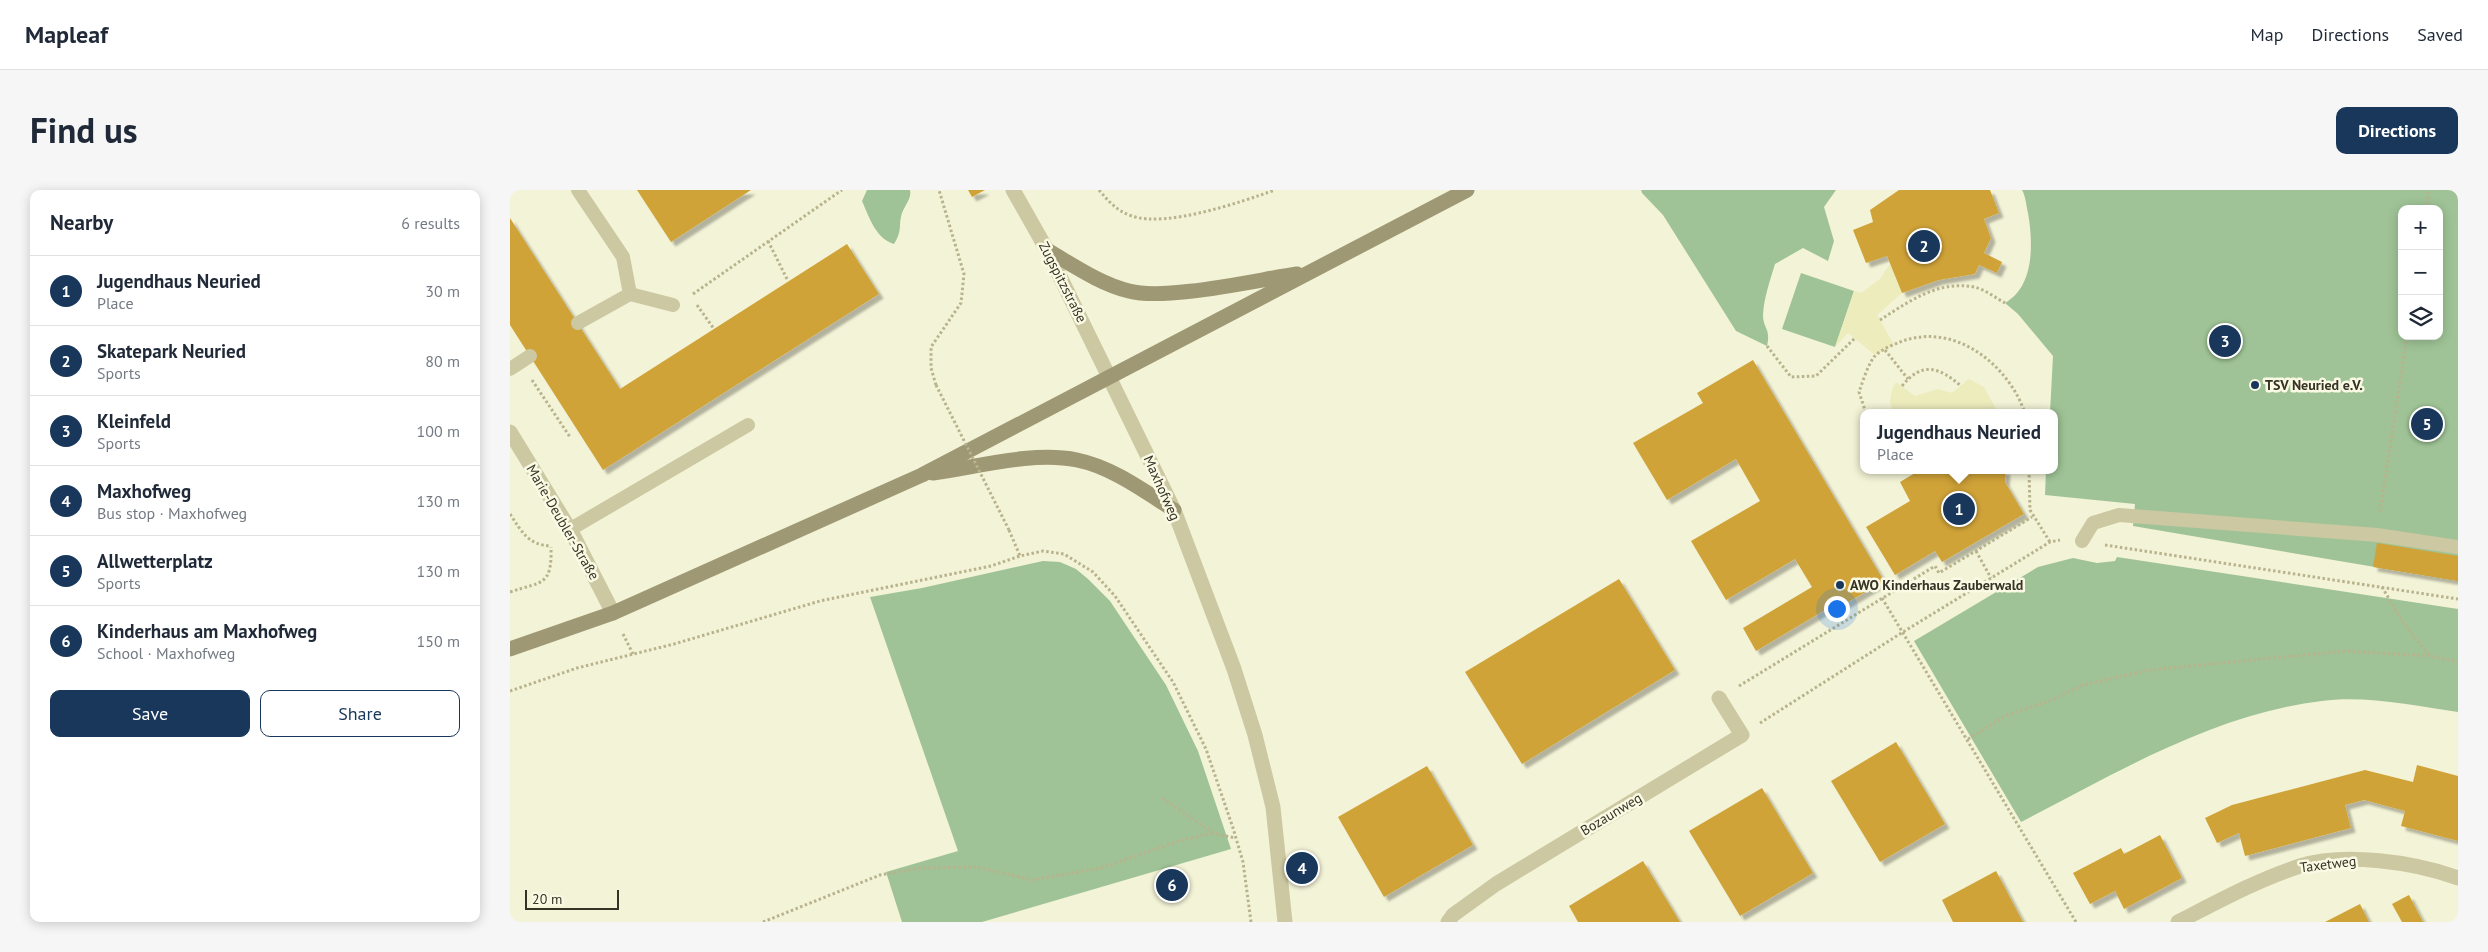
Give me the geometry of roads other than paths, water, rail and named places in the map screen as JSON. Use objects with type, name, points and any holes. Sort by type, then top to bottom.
[{"type":"street","name":"Zugspitzstraße","points":[[1014,190],[1047,250],[1110,376]]},
{"type":"street","points":[[510,649],[613,614],[922,475],[1467,190]]},
{"type":"street","points":[[1047,250],[1104,282],[1130,292],[1154,294],[1308,272]]},
{"type":"street","name":"Maxhofweg","points":[[1110,376],[1174,510],[1234,668],[1255,735],[1273,807],[1285,922]]},
{"type":"street","name":"Marie-Deubler-Straße","points":[[510,432],[571,532],[613,614]]},
{"type":"street","points":[[922,475],[1027,459],[1049,457],[1077,460],[1107,470],[1174,510]]},
{"type":"street","name":"Bozaunweg","points":[[1448,922],[1453,916],[1496,884],[1742,735],[1720,698]]},
{"type":"street","name":"Taxetweg","points":[[2178,922],[2253,884],[2301,865],[2348,859],[2394,862],[2458,878]]},
{"type":"lane","points":[[578,190],[623,257],[630,294]]},
{"type":"lane","points":[[578,323],[630,294],[673,305]]},
{"type":"lane","points":[[571,532],[748,425]]},
{"type":"lane","points":[[2082,541],[2093,524],[2119,516],[2377,534],[2458,547]]},
{"type":"place","name":"Skatepark Neuried","points":[[1924,246]]},
{"type":"place","name":"Kleinfeld","points":[[2225,341]]},
{"type":"place","name":"TSV Neuried e.V.","points":[[2255,385]]},
{"type":"place","name":"Allwetterplatz","points":[[2427,424]]},
{"type":"place","name":"Jugendhaus Neuried","points":[[1959,509]]},
{"type":"place","name":"AWO Kinderhaus Zauberwald","points":[[1840,585]]},
{"type":"place","name":"Maxhofweg","points":[[1302,868]]},
{"type":"place","name":"Kinderhaus am Maxhofweg","points":[[1172,885]]}]
